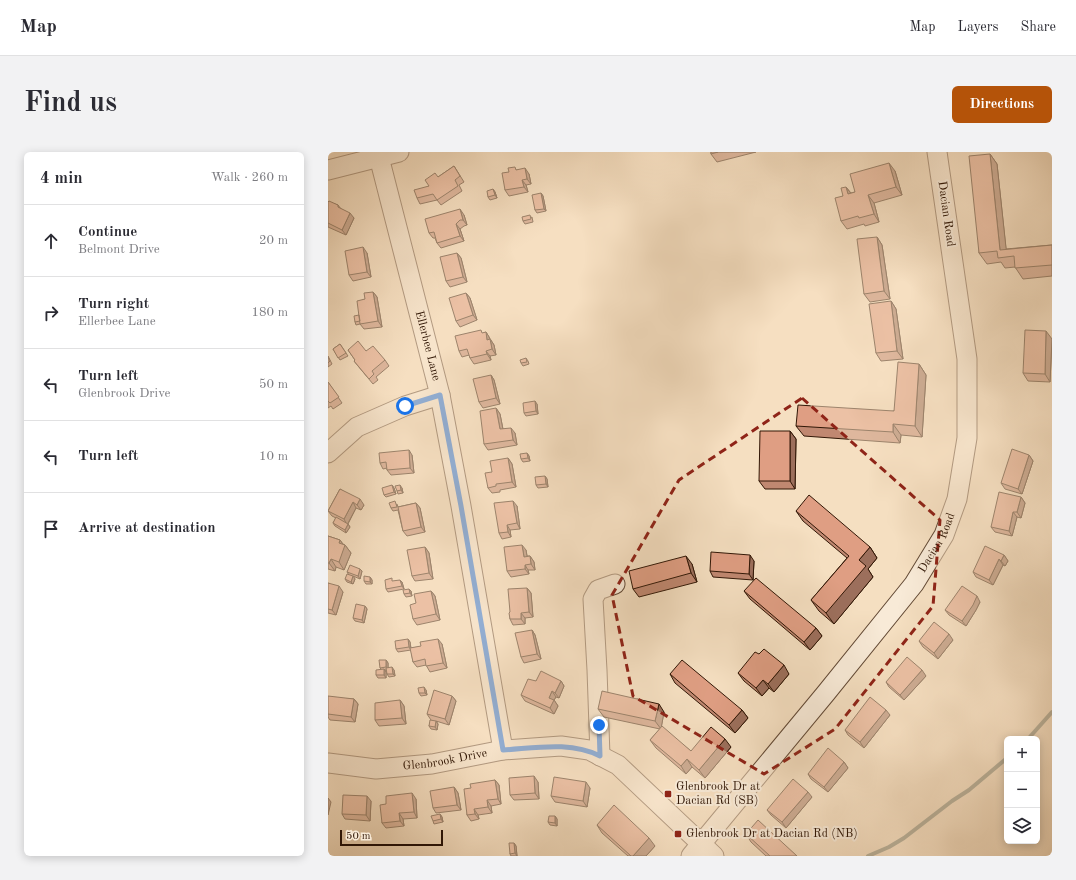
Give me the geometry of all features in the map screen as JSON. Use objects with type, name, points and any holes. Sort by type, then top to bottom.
[{"type":"street","points":[[328,170],[399,152]]},
{"type":"street","name":"Dacian Road","points":[[702,852],[826,693],[914,584],[944,535],[957,499],[967,438],[967,359],[937,152]]},
{"type":"street","name":"Ellerbee Lane","points":[[379,157],[440,395],[461,506],[503,750]]},
{"type":"street","points":[[328,453],[357,427],[405,406],[440,395]]},
{"type":"street","points":[[600,756],[593,599],[598,590],[615,584]]},
{"type":"street","name":"Glenbrook Drive","points":[[328,763],[376,769],[432,764],[503,750],[561,746],[589,750],[618,765],[702,852]]},
{"type":"highlighted area","points":[[802,398],[940,520],[933,606],[835,729],[764,774],[633,696],[612,595],[679,480]]},
{"type":"building","points":[[990,154],[1000,250],[1052,245],[1052,265],[1015,268],[1014,256],[998,258],[997,251],[979,253],[969,156]]},
{"type":"building","points":[[889,163],[896,187],[868,195],[874,214],[859,218],[858,216],[841,221],[835,198],[843,196],[841,188],[846,187],[848,194],[855,192],[850,174]]},
{"type":"building","points":[[454,166],[460,176],[455,180],[458,186],[437,200],[433,194],[417,198],[414,190],[429,186],[425,180],[435,173],[438,177]]},
{"type":"building","points":[[515,167],[516,170],[525,168],[527,179],[522,180],[524,187],[505,190],[502,173],[509,172],[508,168]]},
{"type":"building","points":[[493,189],[495,195],[488,197],[487,191]]},
{"type":"building","points":[[541,193],[544,209],[535,210],[532,195]]},
{"type":"building","points":[[329,201],[350,213],[342,230],[328,223]]},
{"type":"building","points":[[460,209],[463,220],[460,220],[456,224],[460,236],[437,243],[434,232],[429,233],[425,219]]},
{"type":"building","points":[[530,215],[531,219],[523,221],[522,217]]},
{"type":"building","points":[[877,237],[884,291],[864,294],[857,239]]},
{"type":"building","points":[[363,247],[367,272],[349,275],[345,251]]},
{"type":"building","points":[[457,253],[463,277],[446,281],[440,257]]},
{"type":"building","points":[[373,292],[378,321],[360,324],[357,301],[365,299],[364,293]]},
{"type":"building","points":[[466,293],[473,315],[456,321],[449,298]]},
{"type":"building","points":[[891,301],[897,351],[876,353],[869,304]]},
{"type":"building","points":[[359,315],[360,321],[355,322],[354,316]]},
{"type":"building","points":[[481,330],[482,333],[486,332],[487,340],[490,339],[492,349],[486,351],[487,354],[470,358],[467,349],[459,351],[455,336]]},
{"type":"building","points":[[1025,330],[1046,331],[1045,374],[1023,373]]},
{"type":"building","points":[[358,341],[366,351],[373,346],[385,360],[372,371],[374,374],[369,379],[354,361],[355,360],[348,350]]},
{"type":"building","points":[[340,344],[346,353],[338,358],[333,349]]},
{"type":"building","points":[[526,358],[527,362],[521,363],[520,360]]},
{"type":"building","points":[[898,362],[919,364],[915,426],[893,424],[893,432],[796,426],[798,405],[894,411]]},
{"type":"building","points":[[491,375],[496,398],[479,402],[473,379]]},
{"type":"building","points":[[328,382],[339,397],[330,403],[328,401]]},
{"type":"building","points":[[535,401],[536,411],[524,413],[523,403]]},
{"type":"building","points":[[496,408],[500,429],[511,428],[513,440],[484,444],[480,411]]},
{"type":"building","points":[[760,431],[790,431],[790,481],[759,481]]},
{"type":"building","points":[[1012,449],[1029,455],[1018,489],[1001,483]]},
{"type":"building","points":[[409,450],[410,468],[387,470],[386,462],[380,463],[379,453]]},
{"type":"building","points":[[527,453],[528,458],[521,459],[520,454]]},
{"type":"building","points":[[508,458],[512,482],[496,484],[496,486],[488,488],[485,473],[492,472],[490,461]]},
{"type":"building","points":[[545,476],[546,484],[536,485],[535,477]]},
{"type":"building","points":[[392,485],[394,492],[384,495],[382,488]]},
{"type":"building","points":[[400,485],[401,490],[397,491],[395,486]]},
{"type":"building","points":[[340,489],[360,499],[357,505],[353,502],[344,519],[328,511]]},
{"type":"building","points":[[999,492],[1021,497],[1017,512],[1013,512],[1009,531],[991,527]]},
{"type":"building","points":[[809,495],[870,547],[859,560],[866,566],[826,613],[811,600],[849,556],[796,511]]},
{"type":"building","points":[[395,501],[397,507],[391,508],[389,503]]},
{"type":"building","points":[[513,501],[517,523],[507,525],[508,532],[499,533],[494,503]]},
{"type":"building","points":[[416,503],[421,527],[403,531],[398,507]]},
{"type":"building","points":[[336,517],[348,524],[345,530],[333,523]]},
{"type":"building","points":[[328,536],[340,540],[339,543],[345,545],[339,562],[331,559],[328,563]]},
{"type":"building","points":[[522,545],[524,557],[530,556],[531,564],[525,565],[525,569],[507,571],[504,547]]},
{"type":"building","points":[[985,546],[1004,555],[1001,561],[999,559],[989,580],[973,572]]},
{"type":"building","points":[[425,547],[429,573],[412,576],[407,550]]},
{"type":"building","points":[[711,552],[750,555],[749,574],[710,571]]},
{"type":"building","points":[[686,556],[691,573],[633,589],[629,571]]},
{"type":"building","points":[[350,565],[360,569],[358,576],[347,572]]},
{"type":"building","points":[[347,574],[353,576],[351,582],[345,579]]},
{"type":"building","points":[[364,576],[370,577],[370,582],[364,581]]},
{"type":"building","points":[[392,578],[392,581],[400,580],[402,586],[386,589],[385,580]]},
{"type":"building","points":[[756,578],[816,628],[804,642],[744,591]]},
{"type":"building","points":[[328,583],[339,586],[332,610],[328,609]]},
{"type":"building","points":[[962,586],[977,596],[973,605],[962,621],[945,610]]},
{"type":"building","points":[[527,588],[529,612],[521,613],[521,619],[510,619],[508,589]]},
{"type":"building","points":[[409,589],[410,593],[404,594],[403,590]]},
{"type":"building","points":[[431,591],[436,614],[413,619],[410,605],[416,603],[414,594]]},
{"type":"building","points":[[356,604],[365,606],[362,620],[353,618]]},
{"type":"building","points":[[934,622],[949,634],[934,653],[919,641]]},
{"type":"building","points":[[532,630],[537,654],[521,657],[515,633]]},
{"type":"building","points":[[408,639],[409,647],[396,649],[395,641]]},
{"type":"building","points":[[438,639],[443,663],[426,666],[425,659],[413,662],[410,648],[421,646],[420,642]]},
{"type":"building","points":[[764,649],[784,665],[768,684],[763,680],[756,688],[738,673],[755,652],[759,654]]},
{"type":"building","points":[[907,657],[922,670],[900,695],[886,682]]},
{"type":"building","points":[[379,660],[386,660],[386,667],[380,668]]},
{"type":"building","points":[[682,660],[742,710],[729,725],[670,674]]},
{"type":"building","points":[[392,667],[393,674],[387,674],[386,668]]},
{"type":"building","points":[[384,669],[384,675],[376,675],[376,670]]},
{"type":"building","points":[[541,671],[561,681],[555,693],[552,691],[549,698],[554,700],[550,708],[521,695],[528,679],[536,681]]},
{"type":"building","points":[[424,687],[425,693],[419,693],[418,688]]},
{"type":"building","points":[[434,690],[452,696],[445,719],[427,714]]},
{"type":"building","points":[[602,691],[659,704],[655,721],[598,709]]},
{"type":"building","points":[[328,696],[354,699],[351,717],[328,714]]},
{"type":"building","points":[[870,697],[886,710],[860,742],[845,730]]},
{"type":"building","points":[[400,700],[402,718],[375,720],[375,703]]},
{"type":"building","points":[[430,720],[436,721],[435,727],[429,726]]},
{"type":"building","points":[[662,726],[691,751],[711,727],[725,739],[699,770],[687,759],[681,766],[650,740]]},
{"type":"building","points":[[828,748],[844,762],[824,787],[808,774]]},
{"type":"building","points":[[534,776],[535,793],[510,795],[509,778]]},
{"type":"building","points":[[554,777],[586,782],[583,801],[551,796]]},
{"type":"building","points":[[793,779],[808,792],[782,822],[767,810]]},
{"type":"building","points":[[495,780],[498,799],[487,800],[488,807],[474,809],[475,814],[467,815],[464,789],[471,788],[470,784]]},
{"type":"building","points":[[454,787],[457,805],[433,808],[430,791]]},
{"type":"building","points":[[412,793],[414,812],[399,813],[400,821],[382,823],[380,805],[386,804],[386,796]]},
{"type":"building","points":[[343,795],[367,796],[366,815],[342,814]]},
{"type":"building","points":[[614,805],[649,838],[633,856],[631,856],[597,825]]},
{"type":"building","points":[[440,814],[441,819],[433,821],[431,816]]},
{"type":"building","points":[[549,816],[555,816],[555,823],[548,822]]},
{"type":"building","points":[[758,820],[797,856],[770,856],[746,834]]},
{"type":"building","points":[[509,843],[514,843],[515,853],[510,854]]},
{"type":"waterway","points":[[1031,736],[1052,712]]},
{"type":"waterway","points":[[868,856],[889,847],[904,838],[952,801],[969,790],[1004,761]]},
{"type":"place","name":"Glenbrook Dr at Dacian Rd (SB)","points":[[668,794]]},
{"type":"place","name":"Glenbrook Dr at Dacian Rd (NB)","points":[[678,834]]},
{"type":"route","points":[[405,406],[440,395],[461,506],[503,750],[561,746],[589,750],[600,756],[599,725]]}]
